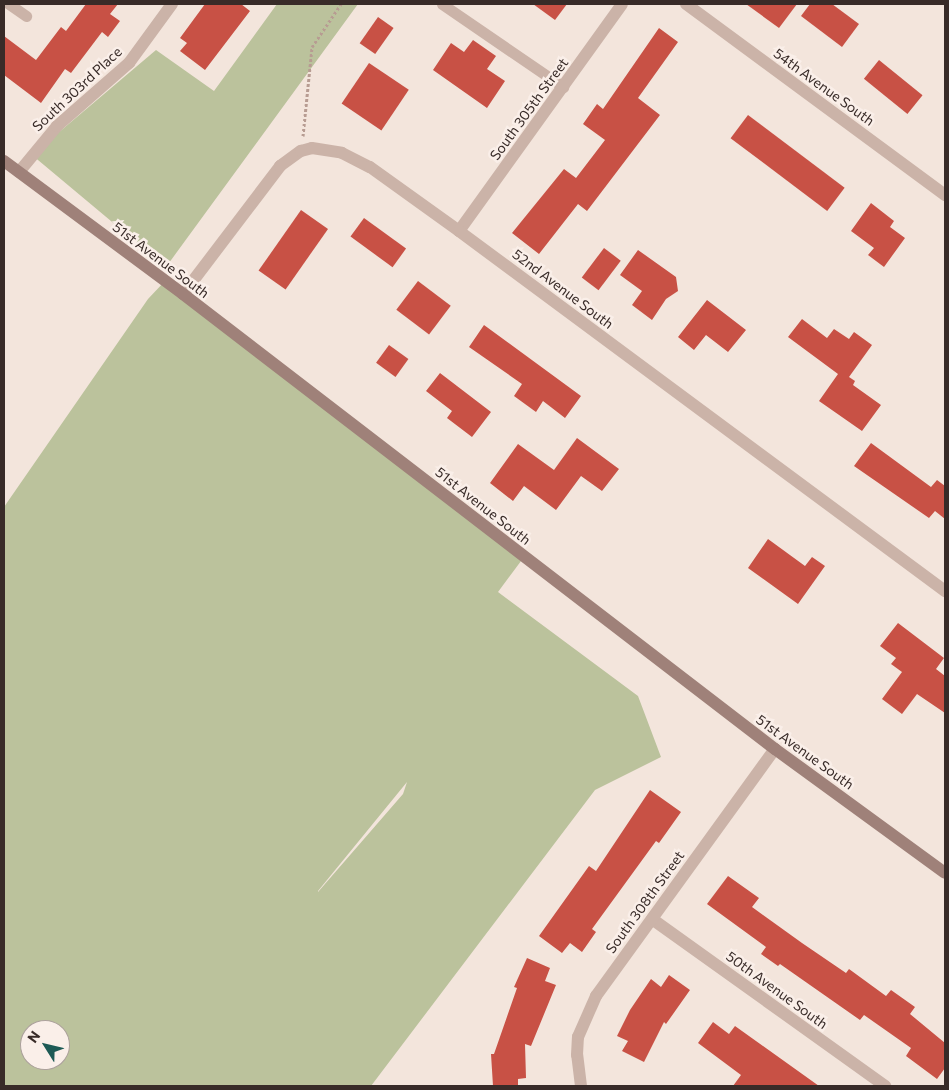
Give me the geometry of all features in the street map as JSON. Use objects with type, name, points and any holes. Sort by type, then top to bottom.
[{"type":"main road","name":"51st Avenue South","points":[[4,161],[183,294],[774,749],[945,874]]},
{"type":"street","name":"South 303rd Place","points":[[19,172],[57,126],[129,63],[172,4]]},
{"type":"street","name":"South 305th Street","points":[[459,231],[622,4]]},
{"type":"street","name":"54th Avenue South","points":[[686,4],[945,195]]},
{"type":"street","name":"52nd Avenue South","points":[[301,151],[322,148],[354,158],[459,231],[945,592]]},
{"type":"street","points":[[183,294],[267,181],[280,166],[301,151]]},
{"type":"street","name":"South 308th Street","points":[[581,1086],[577,1055],[584,1019],[596,996],[774,749]]},
{"type":"street","name":"50th Avenue South","points":[[652,919],[885,1086]]},
{"type":"lane","points":[[9,4],[26,16]]},
{"type":"lane","points":[[442,4],[563,86]]},
{"type":"path","points":[[301,151],[312,47],[341,4]]},
{"type":"green space","points":[[277,4],[358,4],[166,267],[32,155],[156,50],[214,91]]},
{"type":"green space","points":[[165,281],[524,557],[498,592],[638,696],[661,757],[595,790],[371,1086],[4,1086],[4,507],[148,299]],"holes":[[[407,782],[403,794],[318,892]]]},
{"type":"building","points":[[86,4],[118,4],[110,14],[120,21],[108,37],[102,32],[71,73],[65,69],[41,103],[4,75],[4,36],[36,60],[61,27],[66,31]]},
{"type":"building","points":[[205,4],[241,4],[250,11],[205,70],[180,51],[187,43],[180,38]]},
{"type":"building","points":[[533,4],[567,4],[555,20]]},
{"type":"building","points":[[746,4],[797,4],[779,28]]},
{"type":"building","points":[[810,4],[832,4],[859,24],[842,47],[801,16]]},
{"type":"building","points":[[378,17],[394,28],[375,54],[360,43]]},
{"type":"building","points":[[659,28],[678,42],[638,98],[660,115],[587,211],[578,204],[539,254],[512,233],[564,169],[576,178],[605,140],[583,124],[597,104],[603,109]]},
{"type":"building","points":[[473,40],[496,56],[487,69],[505,81],[487,108],[433,70],[451,43],[464,52]]},
{"type":"building","points":[[879,60],[923,95],[907,114],[864,79]]},
{"type":"building","points":[[369,63],[409,90],[381,130],[342,104]]},
{"type":"building","points":[[748,115],[845,188],[827,211],[731,138]]},
{"type":"building","points":[[871,203],[894,221],[890,227],[905,238],[884,267],[868,255],[874,248],[851,231]]},
{"type":"building","points":[[301,210],[328,229],[286,290],[259,271]]},
{"type":"building","points":[[364,218],[406,249],[393,267],[350,237]]},
{"type":"building","points":[[604,248],[621,261],[599,290],[582,278]]},
{"type":"building","points":[[638,250],[676,277],[678,291],[666,299],[652,320],[632,305],[642,291],[620,275]]},
{"type":"building","points":[[418,281],[451,306],[429,334],[396,310]]},
{"type":"building","points":[[707,300],[746,330],[728,352],[706,335],[694,350],[678,337]]},
{"type":"building","points":[[802,319],[827,338],[834,329],[849,339],[854,332],[872,345],[849,377],[855,381],[853,385],[881,405],[862,431],[819,401],[838,374],[788,337]]},
{"type":"building","points":[[484,325],[581,396],[565,418],[543,401],[536,412],[514,396],[522,384],[469,347]]},
{"type":"building","points":[[389,345],[408,359],[395,377],[376,363]]},
{"type":"building","points":[[440,373],[491,412],[472,437],[447,418],[452,411],[426,391]]},
{"type":"building","points":[[577,438],[619,469],[602,491],[581,476],[556,510],[524,486],[513,501],[490,483],[518,444],[554,470]]},
{"type":"building","points":[[871,443],[931,487],[937,480],[945,486],[945,519],[935,511],[929,518],[854,466]]},
{"type":"building","points":[[768,539],[805,566],[812,557],[825,566],[798,604],[748,568]]},
{"type":"building","points":[[898,623],[944,658],[936,669],[945,676],[945,713],[917,694],[902,714],[882,699],[902,672],[891,664],[896,658],[880,646]]},
{"type":"building","points":[[650,790],[681,812],[659,843],[656,841],[592,929],[596,932],[582,952],[570,943],[562,953],[539,936],[589,866],[596,871]]},
{"type":"building","points":[[728,876],[759,898],[752,907],[802,943],[846,973],[849,969],[886,996],[891,990],[915,1007],[910,1014],[945,1043],[945,1068],[937,1079],[906,1056],[911,1048],[864,1015],[860,1020],[780,964],[778,966],[761,954],[766,947],[707,904]]},
{"type":"building","points":[[527,958],[550,968],[545,981],[556,985],[531,1046],[525,1044],[526,1078],[518,1079],[518,1086],[493,1086],[491,1054],[494,1054],[517,988],[514,987]]},
{"type":"building","points":[[669,975],[690,990],[666,1024],[664,1022],[644,1062],[622,1051],[628,1041],[617,1036],[630,1010],[651,979],[661,987]]},
{"type":"building","points":[[713,1022],[729,1034],[735,1026],[819,1086],[733,1086],[741,1075],[698,1043]]}]
